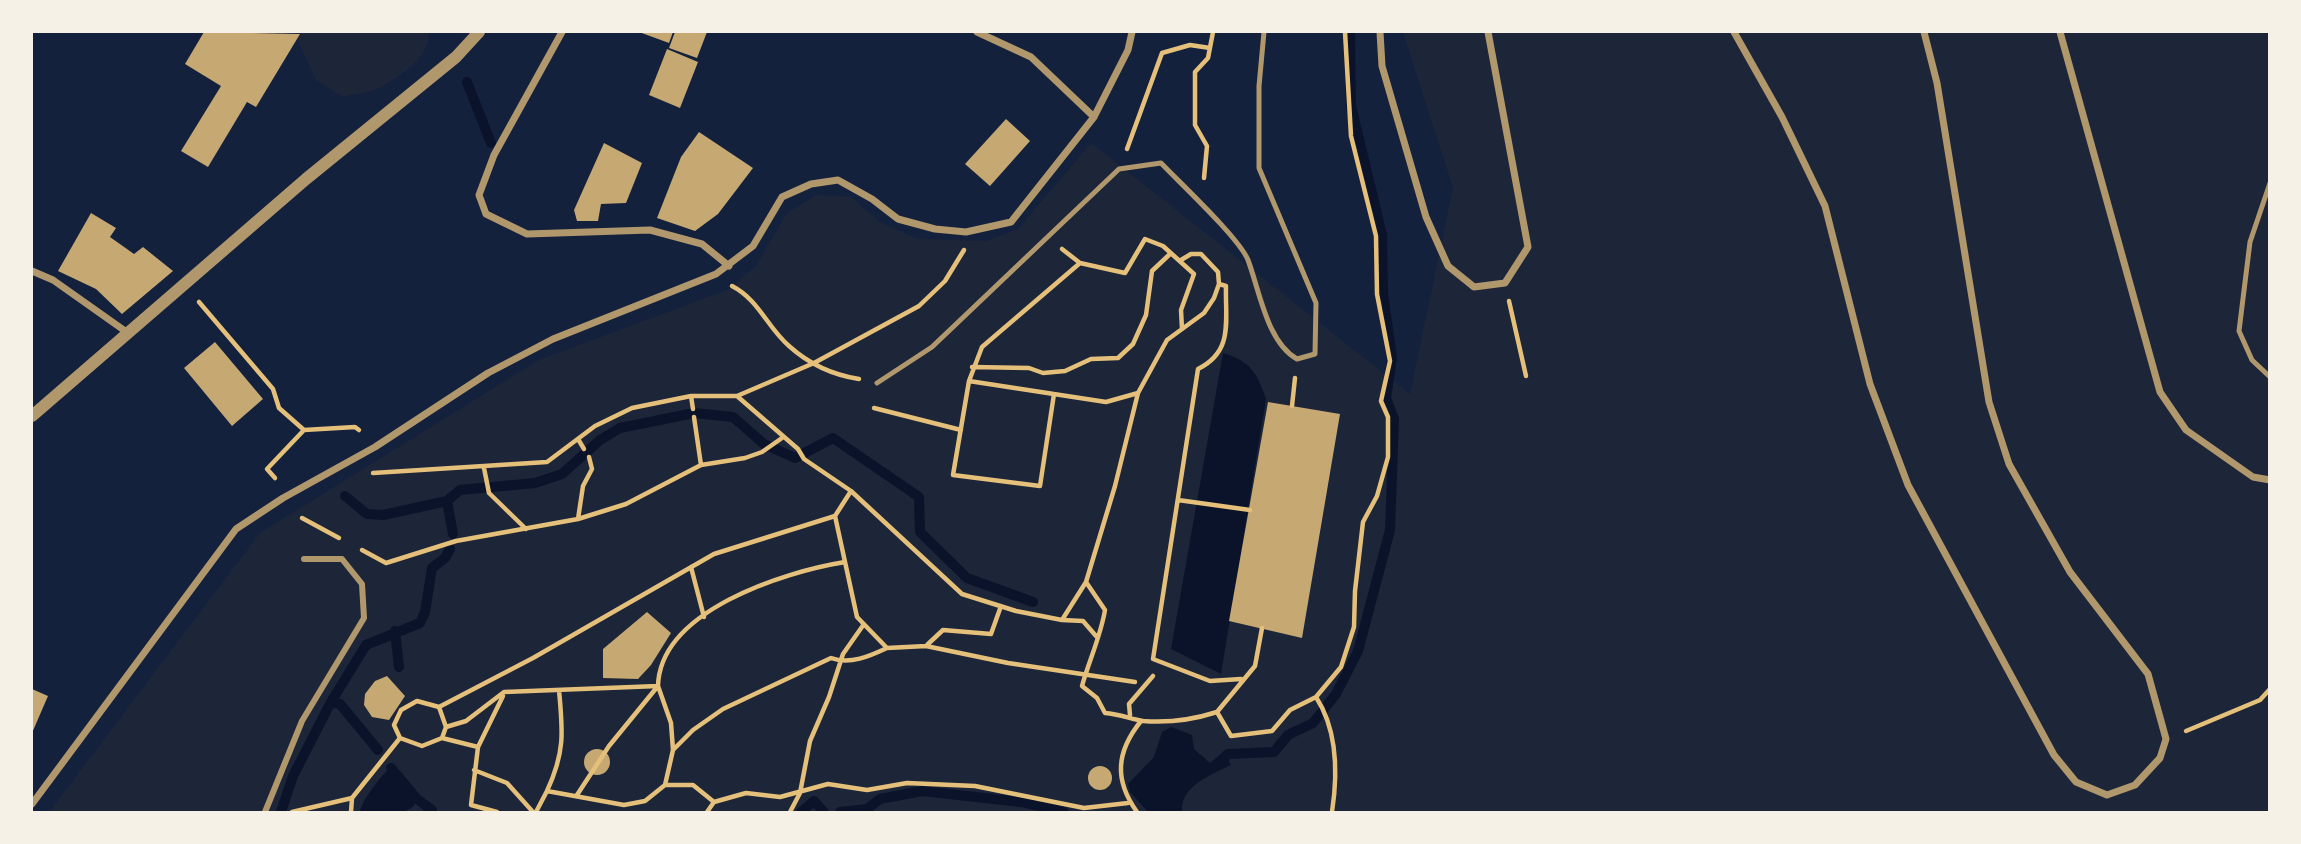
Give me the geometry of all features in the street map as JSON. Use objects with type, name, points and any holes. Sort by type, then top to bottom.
[{"type":"street","points":[[32,415],[306,179],[456,57],[479,32]]},
{"type":"street","points":[[562,32],[494,155],[479,195],[486,214],[527,234],[650,230],[702,244],[729,266]]},
{"type":"street","points":[[977,32],[1031,57],[1094,117]]},
{"type":"street","points":[[32,804],[236,529],[283,498],[375,447],[488,373],[553,339],[716,274],[753,246],[782,197],[811,184],[838,180],[898,219],[935,229],[966,232],[1011,222],[1094,117],[1128,50],[1132,32]]},
{"type":"street","points":[[1380,32],[1382,66],[1426,217],[1448,266],[1474,287],[1505,283],[1528,247],[1488,32]]},
{"type":"street","points":[[1734,32],[1782,117],[1825,206],[1870,384],[1908,485],[2054,755],[2076,782],[2107,795],[2135,785],[2160,758],[2165,739],[2148,674],[2070,572],[2009,464],[1989,402],[1937,83],[1924,32]]},
{"type":"street","points":[[2060,32],[2160,392],[2186,430],[2253,477],[2270,480]]},
{"type":"street","points":[[32,271],[52,280],[128,333]]},
{"type":"street","points":[[265,813],[302,721],[364,618],[362,584],[342,559],[304,559]]},
{"type":"lane","points":[[877,383],[932,347],[1119,169],[1161,163],[1202,204],[1247,257],[1257,290],[1284,352],[1297,359],[1315,354],[1316,303],[1259,168],[1259,86],[1264,32]]},
{"type":"lane","points":[[2270,183],[2250,242],[2239,331],[2252,360],[2270,377]]},
{"type":"path","points":[[1202,204],[1207,146],[1195,125],[1195,72],[1209,58],[1213,32]]},
{"type":"path","points":[[1217,712],[1231,736],[1272,731],[1290,710],[1315,697],[1340,667],[1354,627],[1354,592],[1363,522],[1377,496],[1388,457],[1388,417],[1381,401],[1390,361],[1377,294],[1376,236],[1351,136],[1345,32]]},
{"type":"path","points":[[1119,169],[1163,53],[1190,45],[1210,48]]},
{"type":"path","points":[[1047,238],[1080,263],[1125,273],[1145,239],[1163,246],[1194,274],[1181,310],[1182,328]]},
{"type":"path","points":[[368,474],[547,462],[595,426],[632,408],[691,396],[737,396],[814,363],[919,306],[945,281],[965,248]]},
{"type":"path","points":[[972,367],[1029,368],[1043,373],[1065,371],[1091,359],[1118,358],[1133,344],[1146,315],[1152,271],[1170,254]]},
{"type":"path","points":[[1062,621],[1086,582],[1115,486],[1138,393],[1167,340],[1204,313],[1219,284],[1218,272],[1201,254],[1191,254],[1181,260]]},
{"type":"path","points":[[1054,394],[1040,486],[953,475],[972,367],[982,347],[1080,263]]},
{"type":"path","points":[[1505,283],[1526,376]]},
{"type":"path","points":[[1219,284],[1226,286],[1224,346],[1215,361],[1198,369],[1153,659],[1210,681],[1241,679]]},
{"type":"path","points":[[184,285],[273,389],[279,408],[304,430]]},
{"type":"path","points":[[732,286],[749,295],[789,346],[814,363],[831,374],[877,383]]},
{"type":"path","points":[[1292,406],[1297,359]]},
{"type":"path","points":[[969,381],[1106,402],[1138,393]]},
{"type":"path","points":[[691,396],[693,409]]},
{"type":"path","points":[[737,396],[782,438],[798,449],[804,459],[851,491],[962,594],[1002,607],[1062,621],[1083,621],[1096,636]]},
{"type":"path","points":[[874,408],[961,430]]},
{"type":"path","points":[[694,417],[701,465]]},
{"type":"path","points":[[280,485],[267,468],[304,430],[355,427],[359,430]]},
{"type":"path","points":[[302,518],[386,563],[456,541],[578,519],[626,504],[701,465],[745,458],[762,452],[782,438]]},
{"type":"path","points":[[578,439],[583,449]]},
{"type":"path","points":[[578,519],[583,486],[592,469],[589,457]]},
{"type":"path","points":[[484,468],[489,493],[527,530]]},
{"type":"path","points":[[478,747],[442,738],[422,746],[400,738],[394,725],[401,710],[417,701],[439,706],[533,658],[713,554],[835,516],[851,491]]},
{"type":"path","points":[[1178,500],[1250,510]]},
{"type":"path","points":[[835,516],[857,617],[887,648]]},
{"type":"path","points":[[547,791],[624,805],[645,801],[665,785],[673,750],[671,723],[657,686],[658,667],[674,638],[726,601],[779,578],[845,562]]},
{"type":"path","points":[[691,567],[704,617]]},
{"type":"path","points":[[1086,582],[1105,610],[1103,625],[1096,636],[1082,686],[1097,698],[1105,713],[1130,715],[1141,721],[1197,718],[1217,712],[1241,679],[1255,666],[1262,628]]},
{"type":"path","points":[[926,646],[943,630],[991,634],[1002,607]]},
{"type":"path","points":[[790,813],[800,793],[810,741],[843,653],[864,624]]},
{"type":"path","points":[[673,750],[694,730],[723,709],[831,658],[841,662],[865,658],[887,648],[926,646],[1008,663],[1135,682]]},
{"type":"path","points":[[1130,715],[1129,704],[1153,676]]},
{"type":"path","points":[[446,727],[466,721],[504,692],[657,686]]},
{"type":"path","points":[[577,795],[609,746],[657,686]]},
{"type":"path","points":[[474,770],[507,783],[534,813],[561,762],[564,733],[558,690]]},
{"type":"path","points":[[2165,739],[2260,700],[2270,690]]},
{"type":"path","points":[[497,813],[471,805],[478,747],[504,692]]},
{"type":"path","points":[[1315,697],[1327,714],[1337,778],[1332,813]]},
{"type":"path","points":[[439,706],[446,727],[442,738]]},
{"type":"path","points":[[1137,813],[1128,803],[1120,785],[1125,741],[1141,721]]},
{"type":"path","points":[[351,813],[352,797],[400,738]]},
{"type":"path","points":[[707,813],[714,802],[746,793],[780,797],[828,784],[867,790],[907,783],[975,786],[1084,808],[1128,803]]},
{"type":"path","points":[[665,785],[693,785],[714,802]]},
{"type":"path","points":[[292,813],[352,797]]},
{"type":"shaded area","points":[[294,32],[429,32],[424,50],[402,74],[376,89],[343,97],[316,80]]},
{"type":"shaded area","points":[[1403,32],[2269,32],[2269,812],[49,812],[260,533],[539,360],[727,290],[756,266],[787,213],[816,195],[851,197],[880,222],[917,239],[986,241],[1018,229],[1091,143],[1410,394],[1453,188]]},
{"type":"shaded area","points":[[1223,353],[1240,360],[1251,369],[1266,399],[1221,674],[1171,649]]},
{"type":"shaded area","points":[[1171,727],[1192,735],[1194,749],[1210,763],[1224,751],[1231,765],[1191,788],[1183,803],[1182,812],[1148,812],[1130,792],[1128,784],[1154,757],[1162,732]]},
{"type":"shaded area","points":[[391,768],[415,794],[414,806],[404,812],[360,812],[372,788]]},
{"type":"building","points":[[204,32],[300,34],[256,107],[247,102],[208,167],[181,151],[221,86],[185,64]]},
{"type":"building","points":[[639,32],[673,32],[669,43]]},
{"type":"building","points":[[675,32],[707,32],[697,58],[669,48]]},
{"type":"building","points":[[667,49],[698,62],[680,108],[649,95]]},
{"type":"building","points":[[1006,119],[1030,141],[990,186],[965,164]]},
{"type":"building","points":[[699,132],[753,168],[718,214],[695,231],[657,218],[681,157]]},
{"type":"building","points":[[604,143],[642,163],[626,203],[601,204],[598,221],[577,221],[574,210]]},
{"type":"building","points":[[91,213],[116,228],[110,237],[134,254],[143,247],[173,271],[122,314],[96,289],[58,271]]},
{"type":"building","points":[[215,342],[263,399],[232,426],[184,368]]},
{"type":"building","points":[[1268,402],[1340,414],[1302,638],[1229,621]]},
{"type":"building","points":[[647,612],[671,633],[651,665],[638,679],[603,678],[603,649]]},
{"type":"building","points":[[387,676],[405,696],[389,720],[372,717],[364,705],[365,694],[375,681]]},
{"type":"building","points":[[32,689],[48,696],[32,733]]},
{"type":"building","points":[[597,749],[606,753],[610,762],[606,771],[597,775],[588,771],[584,762],[588,753]]},
{"type":"building","points":[[1095,766],[1105,766],[1112,773],[1112,783],[1105,790],[1095,790],[1088,783],[1088,773]]},
{"type":"waterway","points":[[1220,762],[1228,754],[1274,752],[1288,735],[1313,723],[1336,694],[1358,651],[1390,530],[1394,419],[1386,398],[1392,358],[1383,293],[1382,235],[1351,106],[1350,32]]},
{"type":"waterway","points":[[467,82],[491,143]]},
{"type":"waterway","points":[[345,496],[367,514],[383,515],[447,501],[460,490],[535,483],[562,474],[600,440],[620,428],[694,413],[733,417],[764,444],[795,458],[833,438],[919,497],[920,532],[967,578],[1033,602]]},
{"type":"waterway","points":[[447,501],[453,534]]},
{"type":"waterway","points":[[378,750],[340,704],[331,702],[366,645],[420,623],[425,612],[432,568],[445,558],[450,549]]},
{"type":"waterway","points":[[395,631],[399,667]]},
{"type":"waterway","points":[[281,812],[293,776],[331,702]]},
{"type":"waterway","points":[[391,768],[417,799],[432,810]]},
{"type":"waterway","points":[[840,812],[867,809],[880,799],[922,791],[1021,802],[1064,812]]},
{"type":"waterway","points":[[801,812],[814,801],[824,812]]}]
